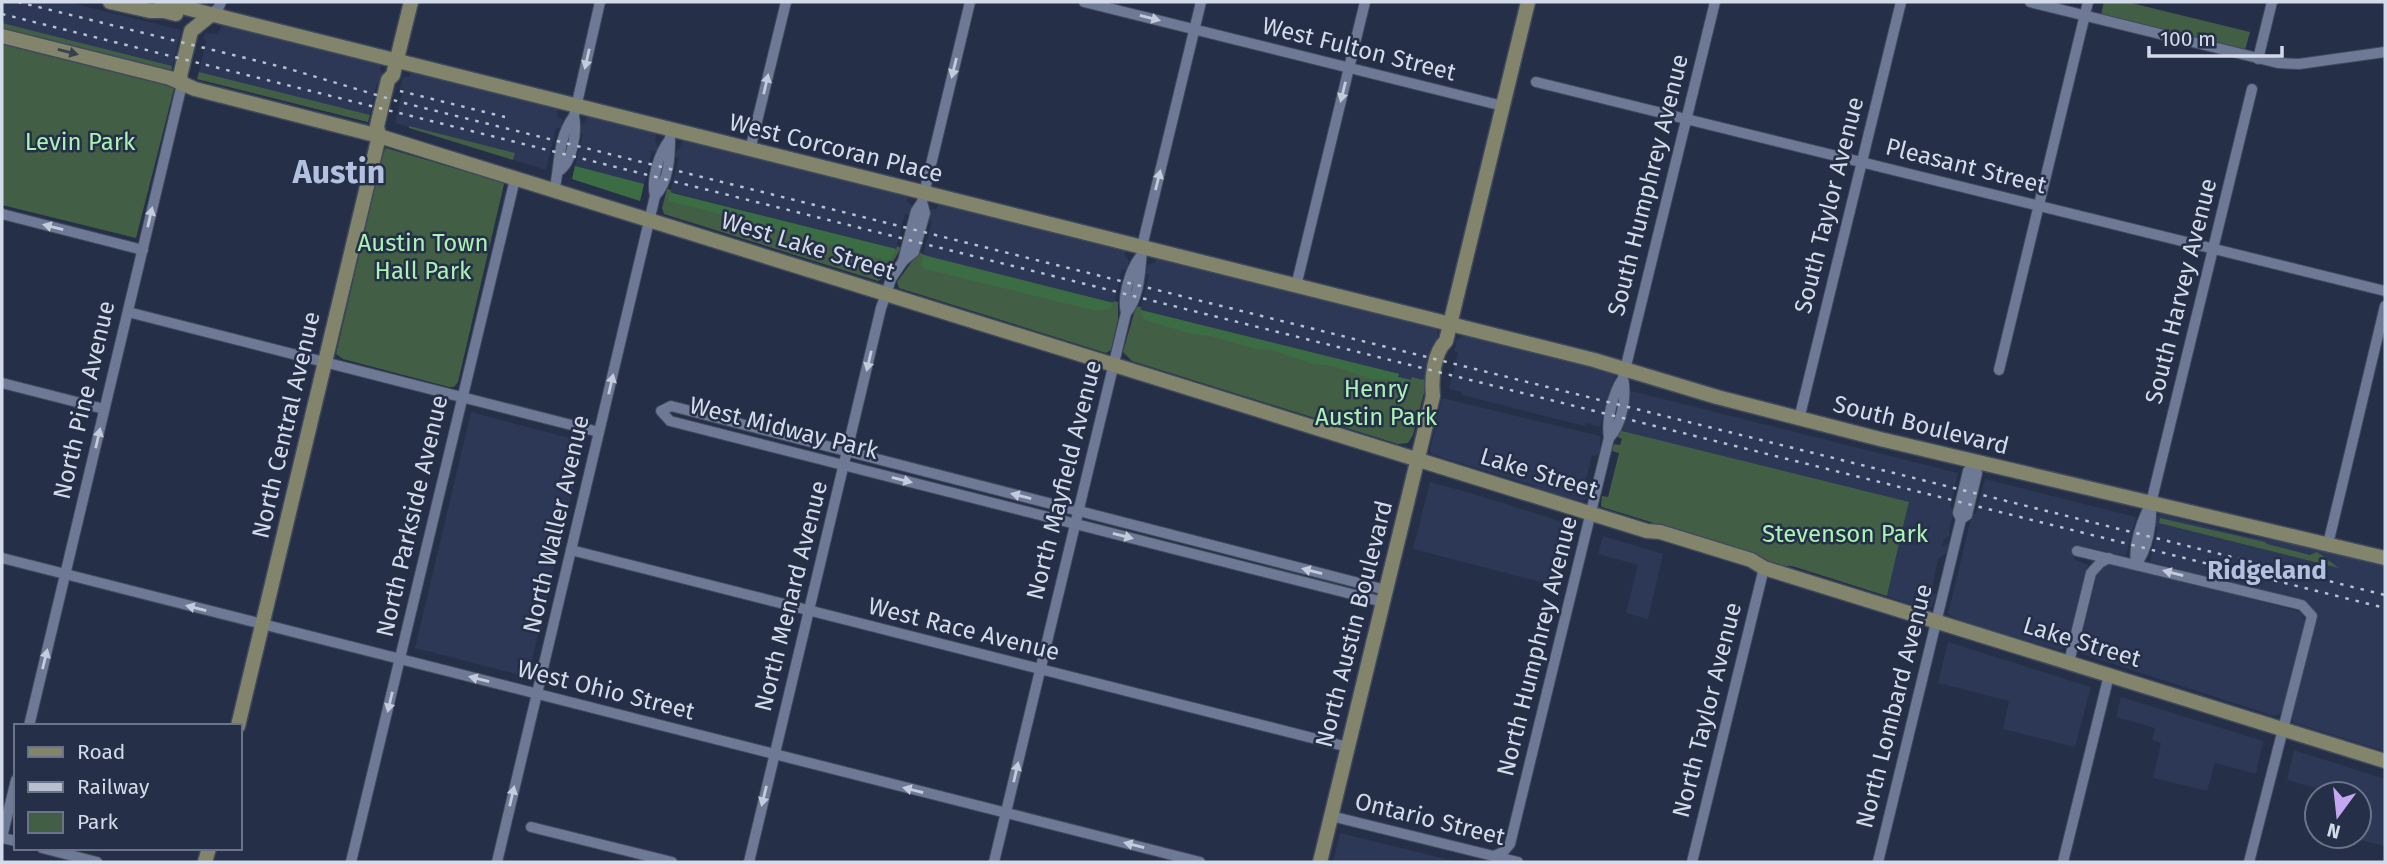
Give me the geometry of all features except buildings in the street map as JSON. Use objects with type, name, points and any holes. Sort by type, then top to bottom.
[{"type":"street","points":[[110,2],[156,7],[202,23]]},
{"type":"street","name":"North Pine Avenue","points":[[29,724],[182,84],[180,76],[202,23],[221,2]]},
{"type":"street","name":"North Central Avenue","points":[[238,724],[379,136],[377,126],[411,2]]},
{"type":"street","points":[[554,192],[559,171],[566,166],[576,127],[575,111],[600,2]]},
{"type":"street","points":[[750,150],[786,2]]},
{"type":"street","name":"North Menard Avenue","points":[[749,862],[885,294],[903,261],[914,252],[924,215],[923,198],[970,2]]},
{"type":"street","name":"West Fulton Street","points":[[1084,2],[1503,106]]},
{"type":"street","name":"North Mayfield Avenue","points":[[994,862],[1114,366],[1126,313],[1124,304],[1134,265],[1141,252],[1201,2]]},
{"type":"street","points":[[1296,286],[1365,2]]},
{"type":"street","name":"North Austin Boulevard","points":[[1320,862],[1433,396],[1441,384],[1450,348],[1446,341],[1528,2]]},
{"type":"street","name":"South Humphrey Avenue","points":[[1624,374],[1715,2]]},
{"type":"street","name":"South Taylor Avenue","points":[[1799,419],[1901,2]]},
{"type":"street","points":[[2030,2],[2278,63],[2299,64],[2385,52]]},
{"type":"street","points":[[1999,370],[2088,2]]},
{"type":"street","points":[[2258,59],[2273,2]]},
{"type":"street","points":[[156,7],[186,26],[202,23]]},
{"type":"street","name":"West Corcoran Place","points":[[202,23],[671,135],[750,150],[923,198],[1450,324]]},
{"type":"street","name":"West Lake Street","points":[[2,36],[170,78],[195,89],[379,136],[1417,460]]},
{"type":"street","name":"Pleasant Street","points":[[1536,82],[2385,290]]},
{"type":"street","name":"South Harvey Avenue","points":[[2136,564],[2135,556],[2145,514],[2151,503],[2252,89]]},
{"type":"street","name":"North Waller Avenue","points":[[497,862],[655,196],[662,190],[671,151],[671,135]]},
{"type":"street","name":"North Parkside Avenue","points":[[351,862],[514,179]]},
{"type":"street","points":[[2,214],[143,250]]},
{"type":"street","points":[[2328,544],[2385,306]]},
{"type":"street","points":[[128,312],[599,432]]},
{"type":"street","name":"South Boulevard","points":[[1450,324],[1624,374],[1799,419],[2385,558]]},
{"type":"street","name":"North Humphrey Avenue","points":[[1494,856],[1503,852],[1510,844],[1609,438],[1607,429],[1617,387],[1624,374]]},
{"type":"street","points":[[2,383],[104,409]]},
{"type":"street","name":"West Midway Park","points":[[671,406],[848,451],[1385,596],[1075,523],[670,421],[661,411],[671,406]]},
{"type":"street","points":[[725,435],[729,421]]},
{"type":"street","name":"Lake Street","points":[[1417,460],[1647,531],[1658,540],[1749,569],[1764,568],[2385,761]]},
{"type":"street","name":"North Lombard Avenue","points":[[1878,862],[1961,519],[1967,515],[1977,473],[1975,462]]},
{"type":"street","name":"West Race Avenue","points":[[571,550],[1348,747]]},
{"type":"street","points":[[2077,551],[2302,606],[2312,615],[2249,862]]},
{"type":"street","name":"West Ohio Street","points":[[2,558],[1200,862]]},
{"type":"street","points":[[2069,662],[2091,573],[2099,563],[2109,558]]},
{"type":"street","name":"North Taylor Avenue","points":[[1692,862],[1764,568]]},
{"type":"street","points":[[2063,862],[2109,675]]},
{"type":"street","points":[[2,838],[14,788]]},
{"type":"street","name":"Ontario Street","points":[[1331,816],[1518,862]]},
{"type":"street","points":[[531,827],[672,862]]},
{"type":"street","points":[[50,850],[97,862]]},
{"type":"shaded area","points":[[2,2],[68,2],[181,30],[171,72],[2,30]]},
{"type":"shaded area","points":[[222,25],[380,63],[380,70],[384,73],[382,84],[377,83],[368,122],[197,79],[206,41],[204,36],[206,33],[218,34]]},
{"type":"shaded area","points":[[413,71],[558,107],[557,116],[563,120],[561,128],[556,128],[546,170],[395,123],[403,77],[409,77]]},
{"type":"shaded area","points":[[589,116],[657,133],[657,152],[652,151],[640,201],[572,179],[583,134],[579,133],[579,128]]},
{"type":"shaded area","points":[[683,139],[908,195],[907,201],[912,206],[910,215],[905,214],[896,249],[670,192],[679,158],[675,157],[676,152]]},
{"type":"shaded area","points":[[939,203],[1126,250],[1125,255],[1129,261],[1127,270],[1122,269],[1114,303],[923,255],[932,221],[928,220],[929,212],[937,209]]},
{"type":"shaded area","points":[[1156,257],[1437,328],[1438,335],[1435,346],[1432,345],[1423,380],[1398,377],[1398,374],[1140,310],[1149,275],[1145,274],[1147,265],[1155,263]]},
{"type":"shaded area","points":[[1464,335],[1613,372],[1616,378],[1613,391],[1610,390],[1600,427],[1586,423],[1585,426],[1462,395],[1462,392],[1449,389],[1458,352],[1454,351],[1457,340]]},
{"type":"shaded area","points":[[1631,391],[1958,473],[1950,508],[1954,509],[1950,535],[1942,546],[1949,544],[1947,553],[1938,559],[1931,594],[1937,593],[1932,607],[1924,609],[1887,596],[1901,535],[1900,529],[1621,430]]},
{"type":"shaded area","points":[[1442,398],[1600,436],[1600,449],[1598,455],[1592,456],[1585,484],[1591,488],[1588,498],[1583,501],[1554,495],[1535,486],[1431,454]]},
{"type":"shaded area","points":[[471,412],[584,442],[528,677],[415,648]]},
{"type":"shaded area","points":[[1985,479],[2136,517],[2126,556],[2077,545],[2074,559],[2088,565],[2064,648],[2059,650],[1958,620],[1948,614],[1972,514],[1976,514]]},
{"type":"shaded area","points":[[1430,482],[1572,525],[1556,586],[1413,549]]},
{"type":"shaded area","points":[[2161,514],[2241,535],[2344,552],[2385,563],[2385,751],[2295,723],[2290,719],[2315,613],[2313,609],[2308,602],[2150,562],[2158,527],[2153,525],[2156,517]]},
{"type":"shaded area","points":[[1603,536],[1663,554],[1648,619],[1626,613],[1638,565],[1598,554]]},
{"type":"shaded area","points":[[2108,565],[2120,565],[2301,612],[2306,623],[2287,703],[2280,714],[2274,716],[2082,654],[2079,648],[2096,579],[2100,570]]},
{"type":"shaded area","points":[[1948,642],[2091,687],[2075,747],[2003,729],[2009,701],[1938,683]]},
{"type":"shaded area","points":[[2121,697],[2263,741],[2256,774],[2215,763],[2207,791],[2153,778],[2161,743],[2152,740],[2155,728],[2116,717]]},
{"type":"shaded area","points":[[2294,750],[2385,779],[2385,846],[2373,843],[2373,780],[2303,780],[2303,784],[2287,780]]},
{"type":"shaded area","points":[[1340,833],[1458,862],[1333,862]]},
{"type":"green space","points":[[2104,2],[2127,2],[2250,32],[2245,50],[2101,14]]},
{"type":"green space","points":[[2,23],[172,66],[171,72],[2,30]]},
{"type":"green space","name":"Levin Park","points":[[2,40],[175,85],[136,238],[2,205]]},
{"type":"green space","points":[[199,72],[370,115],[368,122],[197,79]]},
{"type":"green space","points":[[409,128],[515,153],[513,160]]},
{"type":"green space","name":"Austin Town Hall Park","points":[[386,148],[504,184],[458,382],[454,387],[343,359],[336,354]]},
{"type":"green space","points":[[575,166],[644,184],[640,201],[572,179]]},
{"type":"green space","points":[[667,189],[671,190],[671,193],[896,249],[897,246],[901,248],[884,277],[878,281],[664,214],[662,208]]},
{"type":"green space","points":[[670,192],[896,249],[890,261],[668,201]]},
{"type":"green space","points":[[919,252],[1113,303],[1118,302],[1118,319],[1111,350],[1106,353],[899,288],[897,282]]},
{"type":"green space","points":[[923,255],[1114,303],[1109,309],[1097,311],[925,269],[921,266]]},
{"type":"green space","name":"Henry Austin Park","points":[[1136,306],[1141,307],[1141,310],[1399,374],[1398,377],[1411,380],[1412,377],[1423,380],[1424,377],[1428,378],[1413,435],[1408,443],[1398,444],[1132,361],[1123,352]]},
{"type":"green space","points":[[1140,310],[1399,374],[1398,377],[1411,380],[1400,387],[1387,379],[1371,379],[1272,350],[1192,334],[1144,320]]},
{"type":"green space","name":"Stevenson Park","points":[[1619,427],[1622,431],[1909,502],[1899,534],[1901,535],[1887,596],[1792,566],[1783,566],[1748,555],[1744,551],[1602,507],[1602,496],[1608,497],[1619,453],[1612,451],[1614,444],[1620,445],[1622,439],[1616,436]]},
{"type":"green space","points":[[2160,518],[2310,555],[2317,552],[2339,568],[2159,523]]},
{"type":"railway","points":[[18,2],[286,68],[400,102],[2385,595]]},
{"type":"railway","points":[[2,14],[2385,608]]},
{"type":"railway","points":[[400,91],[505,117]]},
{"type":"district","name":"Austin","points":[[339,172]]},
{"type":"district","name":"Ridgeland","points":[[2267,570]]}]
